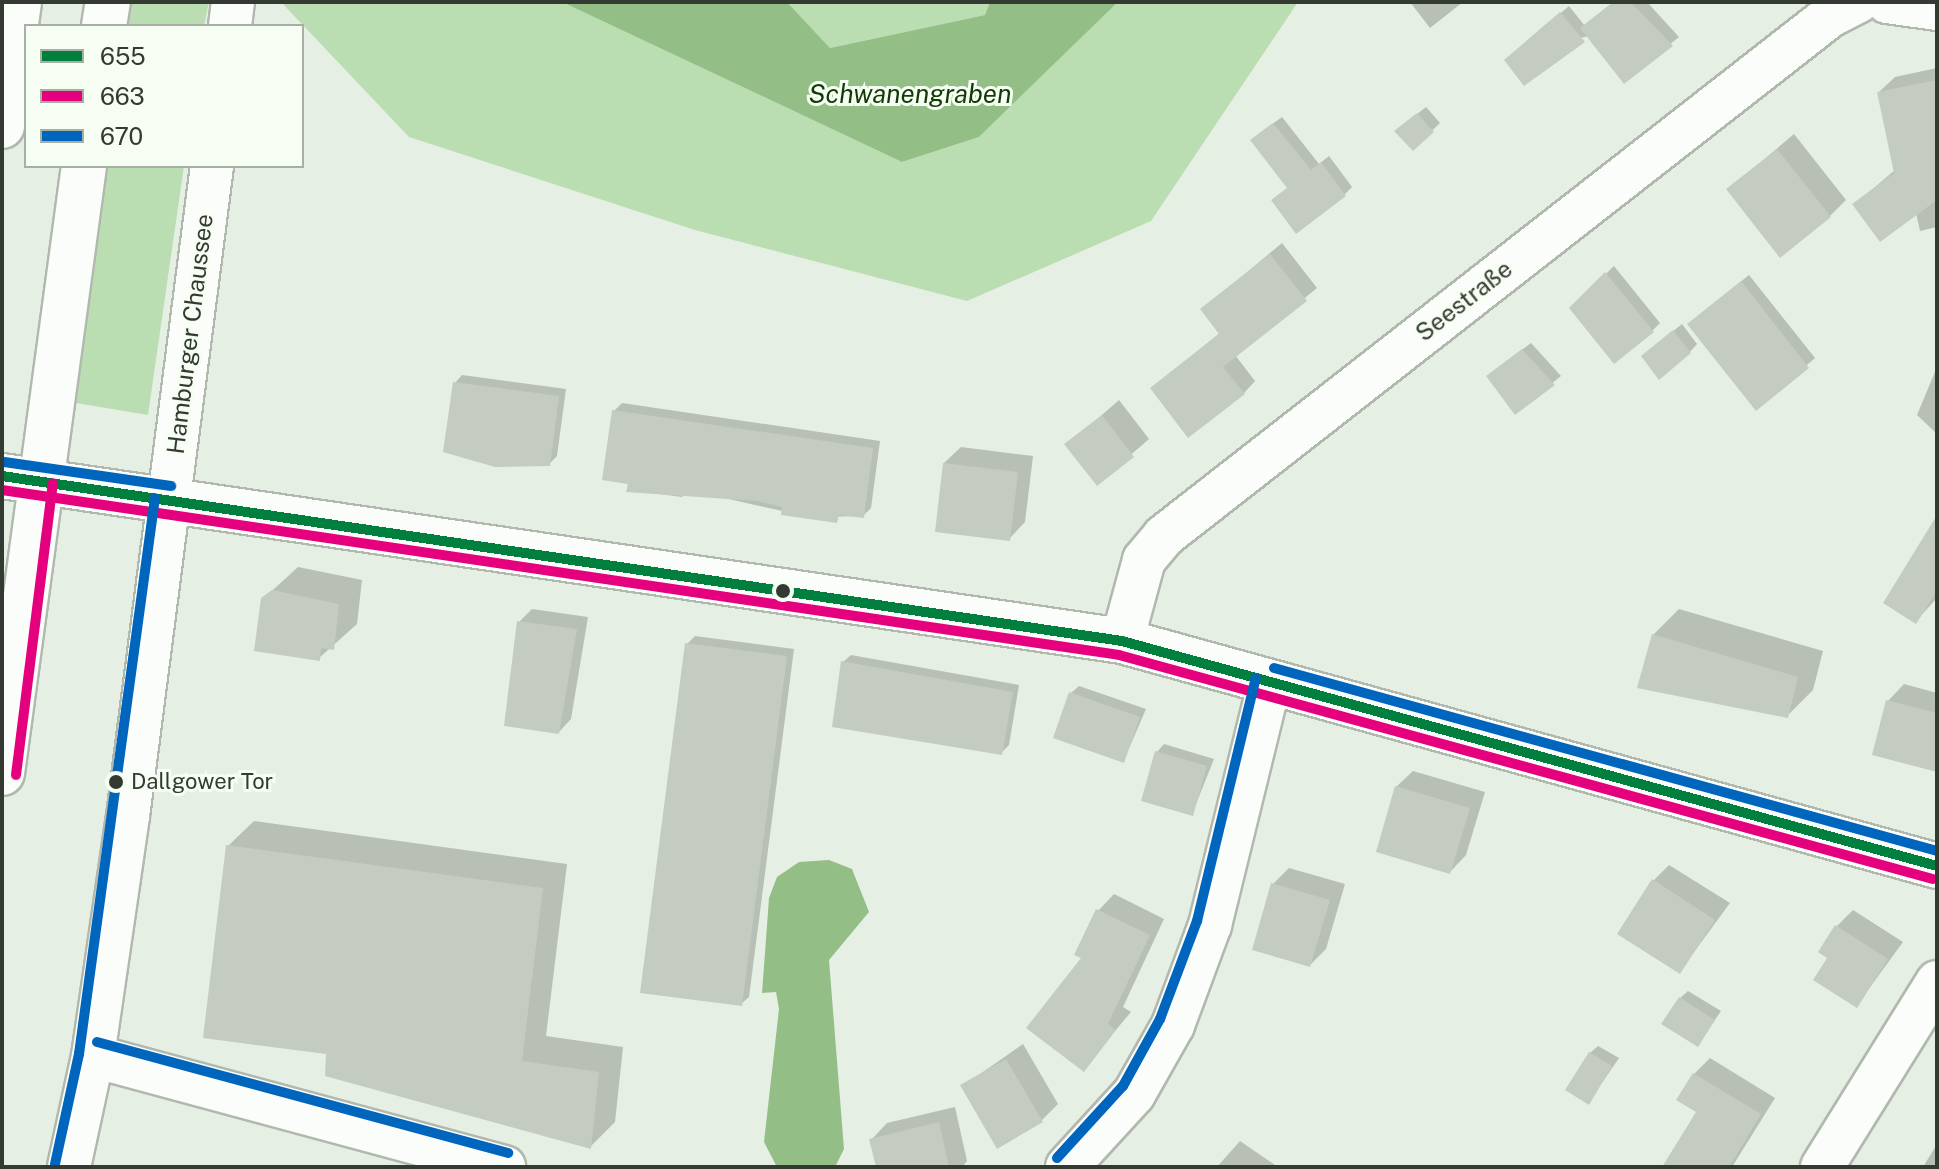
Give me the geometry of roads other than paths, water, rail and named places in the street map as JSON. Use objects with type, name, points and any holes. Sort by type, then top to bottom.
[{"type":"main road","points":[[2,126],[19,2]]},
{"type":"main road","points":[[104,24],[108,2]]},
{"type":"main road","points":[[2,773],[20,478],[84,168]]},
{"type":"main road","points":[[20,478],[1122,641],[1937,866]]},
{"type":"street","points":[[230,24],[233,2]]},
{"type":"street","name":"Seestraße","points":[[1122,641],[1144,560],[1164,536],[1830,16],[1858,2]]},
{"type":"street","points":[[1887,2],[1937,9]]},
{"type":"street","name":"Hamburger Chaussee","points":[[69,1167],[93,1056],[212,168]]},
{"type":"street","points":[[1067,1167],[1134,1094],[1173,1025],[1210,925],[1270,681]]},
{"type":"street","points":[[1822,1167],[1937,982]]},
{"type":"street","points":[[93,1056],[504,1167]]},
{"type":"water","name":"Schwanengraben","points":[[562,2],[787,2],[830,48],[985,15],[990,2],[1118,2],[979,137],[902,162]]},
{"type":"water","points":[[829,860],[852,869],[869,912],[829,960],[844,1149],[835,1167],[777,1167],[764,1142],[779,1009],[776,992],[762,993],[769,898],[777,877],[799,862]]},
{"type":"place","name":"Dallgower Tor","points":[[116,782]]}]
